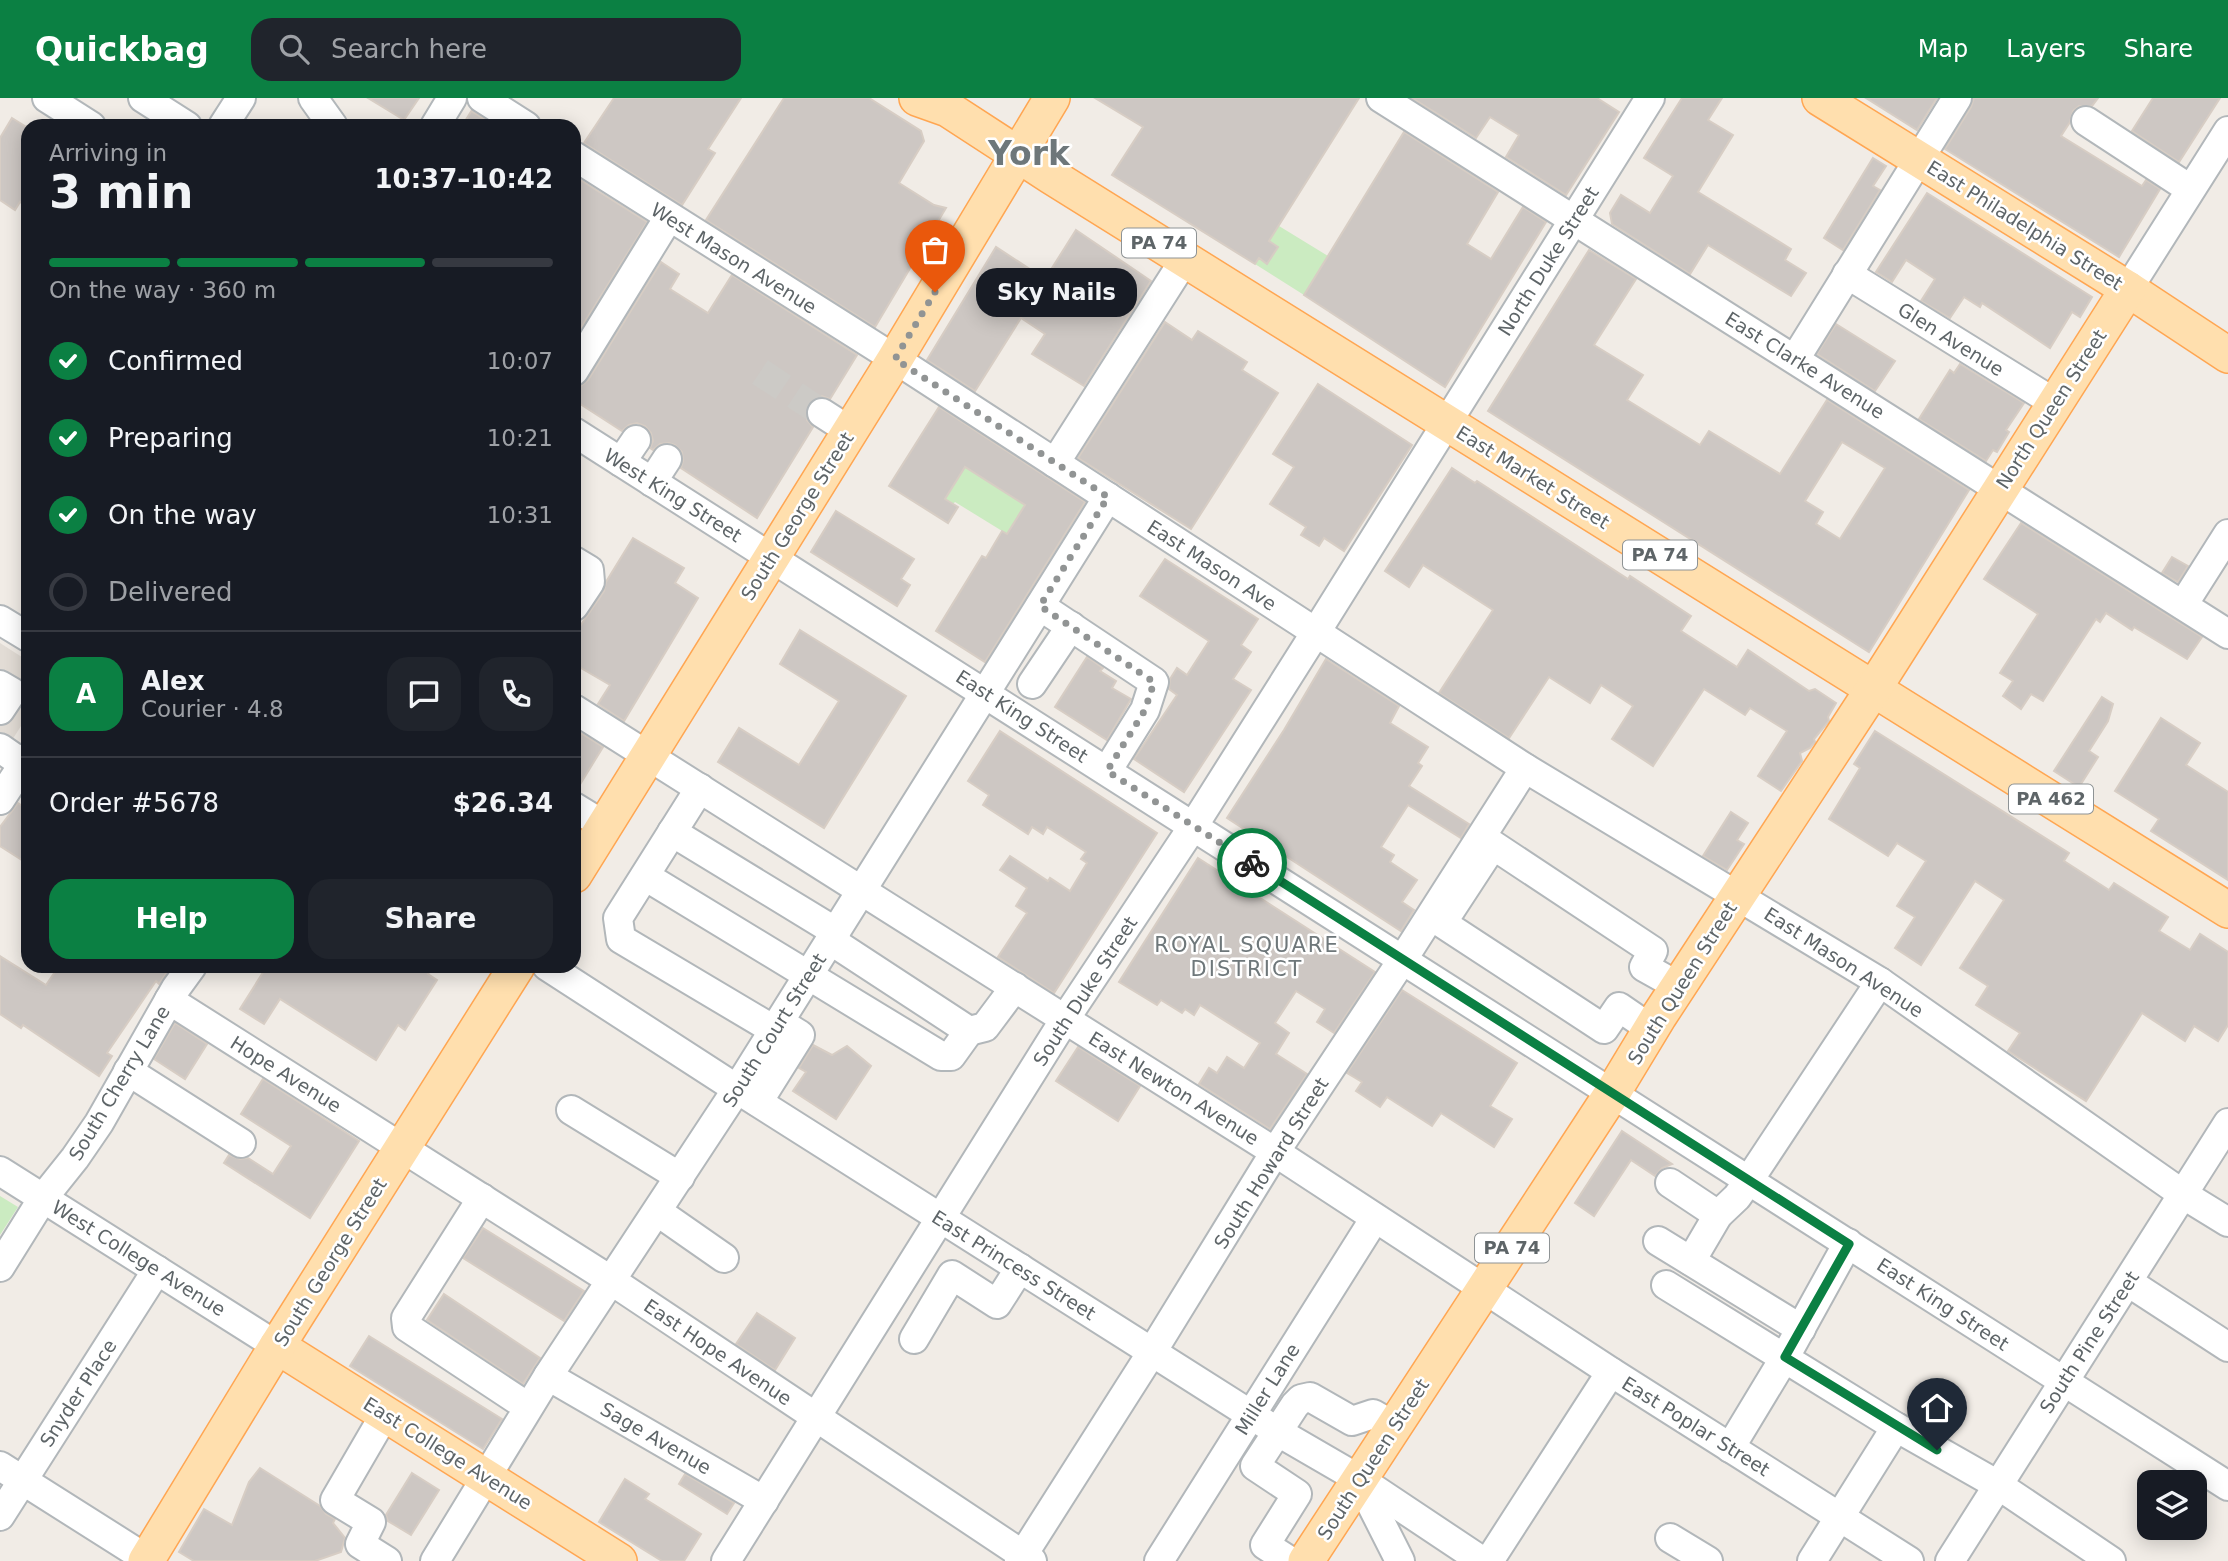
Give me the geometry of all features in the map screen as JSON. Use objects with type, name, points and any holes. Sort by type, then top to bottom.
[{"type":"main road","name":"PA 74","points":[[917,98],[948,109],[1017,154]]},
{"type":"main road","name":"South George Street","points":[[581,864],[772,558],[836,422],[895,359],[1052,98]]},
{"type":"main road","name":"East Philadelphia Street","points":[[1820,98],[2128,289],[2228,355]]},
{"type":"main road","name":"East Market Street","points":[[1017,154],[2228,910]]},
{"type":"main road","name":"North Queen Street","points":[[1874,688],[2128,289]]},
{"type":"main road","name":"South Queen Street","points":[[1306,1561],[1874,688]]},
{"type":"main road","name":"South George Street","points":[[147,1560],[277,1346],[513,973]]},
{"type":"main road","name":"East College Avenue","points":[[277,1346],[620,1561]]},
{"type":"street","points":[[47,98],[80,119]]},
{"type":"street","points":[[143,98],[176,119]]},
{"type":"street","points":[[228,119],[241,98]]},
{"type":"street","points":[[313,98],[328,119]]},
{"type":"street","points":[[440,119],[453,98]]},
{"type":"street","points":[[482,98],[515,119]]},
{"type":"street","name":"East Clarke Avenue","points":[[1381,98],[2228,634]]},
{"type":"street","name":"North Duke Street","points":[[1446,422],[1650,98]]},
{"type":"street","points":[[1795,359],[1957,98]]},
{"type":"street","points":[[2086,121],[2190,189]]},
{"type":"street","name":"North Queen Street","points":[[2128,289],[2228,131]]},
{"type":"street","name":"West Mason Avenue","points":[[581,160],[895,359]]},
{"type":"street","points":[[581,360],[669,217]]},
{"type":"street","points":[[1055,463],[1185,260]]},
{"type":"street","name":"Glen Avenue","points":[[1847,274],[2055,403]]},
{"type":"street","points":[[895,359],[1108,497]]},
{"type":"street","name":"South Duke Street","points":[[726,1561],[1065,1019],[1194,825],[1446,422]]},
{"type":"street","name":"West King Street","points":[[581,434],[629,451],[772,558]]},
{"type":"street","name":"East Mason Ave","points":[[1108,497],[1316,632]]},
{"type":"street","name":"South Court Street","points":[[435,1561],[548,1376],[680,1177],[748,1096],[777,1026],[808,974],[1108,497]]},
{"type":"street","points":[[2183,605],[2228,534]]},
{"type":"street","name":"East King Street","points":[[772,558],[2228,1486]]},
{"type":"street","points":[[581,565],[589,570],[590,582],[581,596]]},
{"type":"street","points":[[1040,606],[1154,682],[1145,710],[1107,771]]},
{"type":"street","points":[[0,620],[21,634]]},
{"type":"street","points":[[1032,684],[1071,626]]},
{"type":"street","name":"East Mason Avenue","points":[[1316,632],[1525,768],[1880,982],[2184,1195],[2228,1222]]},
{"type":"street","points":[[0,685],[12,692],[0,710]]},
{"type":"street","name":"East Newton Avenue","points":[[581,713],[1275,1152],[1485,1289]]},
{"type":"street","points":[[0,748],[21,758]]},
{"type":"street","points":[[0,800],[21,768]]},
{"type":"street","name":"South Howard Street","points":[[1025,1559],[1275,1152],[1525,768]]},
{"type":"street","points":[[700,788],[618,918],[621,939],[777,1026]]},
{"type":"street","points":[[581,811],[604,826]]},
{"type":"street","points":[[672,832],[833,936],[963,1027],[985,1027],[1015,987]]},
{"type":"street","points":[[1493,845],[1653,951],[1644,967],[1604,1028],[1442,923],[1493,845]]},
{"type":"street","points":[[645,876],[941,1056],[951,1056],[963,1027]]},
{"type":"street","points":[[1644,967],[1678,986]]},
{"type":"street","name":"South Cherry Lane","points":[[0,1267],[43,1198],[75,1158],[187,973]]},
{"type":"street","name":"East Princess Street","points":[[558,973],[1251,1415],[1359,1479],[1482,1561]]},
{"type":"street","points":[[1691,1261],[1718,1215],[1737,1197],[1749,1180],[1880,982]]},
{"type":"street","name":"Hope Avenue","points":[[169,1000],[403,1147]]},
{"type":"street","points":[[1619,1007],[1651,1029]]},
{"type":"street","points":[[128,1071],[241,1143]]},
{"type":"street","points":[[571,1110],[680,1177]]},
{"type":"street","name":"South Pine Street","points":[[1950,1561],[2228,1124]]},
{"type":"street","name":"East Hope Avenue","points":[[403,1147],[612,1281],[1025,1559]]},
{"type":"street","name":"West College Avenue","points":[[0,1171],[277,1346]]},
{"type":"street","points":[[1670,1183],[1718,1215]]},
{"type":"street","points":[[482,1198],[406,1318],[407,1327],[528,1408]]},
{"type":"street","points":[[658,1212],[724,1258]]},
{"type":"street","name":"Miller Lane","points":[[1159,1561],[1375,1218]]},
{"type":"street","points":[[891,1298],[920,1329],[974,1239]]},
{"type":"street","points":[[1658,1241],[1801,1329]]},
{"type":"street","points":[[1730,1448],[1849,1244]]},
{"type":"street","points":[[919,1254],[997,1304],[1020,1268]]},
{"type":"street","name":"Snyder Place","points":[[0,1516],[11,1473],[157,1270]]},
{"type":"street","points":[[2128,1283],[2228,1347]]},
{"type":"street","points":[[1665,1285],[1896,1427],[1998,1485],[2099,1558]]},
{"type":"street","name":"East Poplar Street","points":[[1485,1289],[1909,1561]]},
{"type":"street","points":[[1489,1561],[1611,1372]]},
{"type":"street","name":"Sage Avenue","points":[[548,1376],[764,1501]]},
{"type":"street","points":[[1290,1561],[1265,1545],[1297,1494],[1255,1466],[1295,1405],[1301,1399],[1310,1397],[1352,1421],[1373,1415],[1394,1426]]},
{"type":"street","points":[[385,1414],[335,1500],[371,1522],[360,1544],[387,1561]]},
{"type":"street","points":[[1812,1561],[1896,1427]]},
{"type":"street","points":[[11,1473],[147,1560]]},
{"type":"street","points":[[1359,1479],[1400,1561]]},
{"type":"street","points":[[1670,1538],[1707,1561]]},
{"type":"shaded area","points":[[0,643],[21,656],[21,726],[0,759]]},
{"type":"green space","points":[[1279,226],[1328,256],[1304,295],[1255,264],[1259,258],[1267,264],[1278,247],[1269,241]]},
{"type":"green space","points":[[965,467],[1017,500],[1027,502],[1007,534],[955,502],[953,504],[945,499]]},
{"type":"green space","points":[[0,1196],[18,1207],[0,1235]]},
{"type":"building","points":[[368,98],[419,98],[402,119]]},
{"type":"building","points":[[614,98],[741,98],[708,149],[715,153],[682,205],[584,143]]},
{"type":"building","points":[[784,98],[869,98],[921,131],[924,141],[899,183],[934,205],[946,208],[875,327],[706,220]]},
{"type":"building","points":[[1095,98],[1359,98],[1269,241],[1278,247],[1267,264],[1259,258],[1255,264],[1112,175],[1143,127]]},
{"type":"building","points":[[1412,98],[1597,98],[1619,112],[1566,195],[1506,157],[1519,135],[1490,117],[1476,138]]},
{"type":"building","points":[[1682,98],[1722,98],[1708,120],[1733,135],[1698,192],[1791,249],[1785,260],[1806,273],[1791,296],[1708,245],[1690,274],[1612,224],[1610,213],[1621,195],[1650,213],[1673,176],[1644,158]]},
{"type":"building","points":[[1866,98],[1937,98],[1917,130]]},
{"type":"building","points":[[1974,98],[2098,98],[2092,106],[2079,106],[2073,111],[2061,136],[2142,186],[2146,180],[2160,189],[2119,257],[1945,149]]},
{"type":"building","points":[[2153,98],[2220,98],[2179,162],[2132,131]]},
{"type":"building","points":[[472,110],[484,119],[466,119]]},
{"type":"building","points":[[12,118],[21,124],[21,203],[15,210],[0,200],[0,138]]},
{"type":"building","points":[[1404,132],[1498,192],[1467,244],[1491,259],[1523,207],[1546,222],[1445,387],[1304,295]]},
{"type":"building","points":[[1873,158],[1886,166],[1873,186],[1880,190],[1843,250],[1824,238]]},
{"type":"building","points":[[581,180],[647,222],[581,328]]},
{"type":"building","points":[[1927,193],[2092,297],[2080,317],[2072,312],[2050,348],[1982,303],[1980,307],[1964,297],[1950,318],[1921,301],[1935,279],[1906,260],[1892,282],[1876,272]]},
{"type":"building","points":[[1076,230],[1151,281],[1084,386],[1032,354],[1045,334],[1021,318],[975,391],[927,360],[996,247],[1045,279]]},
{"type":"building","points":[[1589,250],[1636,279],[1594,345],[1643,375],[1627,400],[1700,445],[1709,431],[1780,474],[1827,400],[1969,490],[1869,652],[1488,411]],"holes":[[[1842,442],[1885,468],[1840,539],[1816,524],[1823,512],[1805,501]]]},
{"type":"building","points":[[661,262],[679,274],[670,289],[708,313],[732,275],[857,355],[830,399],[822,396],[815,398],[808,405],[807,420],[813,427],[757,518],[681,468],[682,452],[675,445],[660,444],[653,450],[650,448],[653,441],[651,433],[645,426],[637,423],[622,431],[581,405],[581,385],[588,380]]},
{"type":"building","points":[[1165,322],[1192,340],[1198,331],[1247,362],[1242,370],[1278,393],[1191,529],[1078,458]]},
{"type":"building","points":[[1836,324],[1895,361],[1875,391],[1817,354]]},
{"type":"building","points":[[1960,364],[2024,403],[2006,430],[2009,432],[1997,452],[1993,450],[1986,461],[1919,419],[1950,370],[1954,373]]},
{"type":"building","points":[[1318,384],[1412,445],[1344,551],[1324,538],[1319,546],[1301,535],[1306,527],[1270,504],[1294,467],[1273,454]]},
{"type":"building","points":[[939,407],[1085,502],[985,662],[936,631],[982,556],[986,558],[1002,531],[1007,534],[1025,505],[965,467],[945,499],[958,507],[948,523],[889,486]]},
{"type":"building","points":[[1452,468],[1475,483],[1477,481],[1628,579],[1630,576],[1691,616],[1681,631],[1737,667],[1748,650],[1809,691],[1815,689],[1836,703],[1828,717],[1829,721],[1814,739],[1815,742],[1800,753],[1802,761],[1781,791],[1758,776],[1787,731],[1750,708],[1745,715],[1704,689],[1653,766],[1612,739],[1633,706],[1601,685],[1590,703],[1549,677],[1509,738],[1439,693],[1493,610],[1423,565],[1409,587],[1385,571]]},
{"type":"building","points":[[836,511],[914,559],[901,579],[910,585],[897,606],[811,552]]},
{"type":"building","points":[[2021,523],[2202,637],[2187,659],[2106,613],[2100,622],[2096,619],[2043,701],[2031,694],[2021,709],[2003,696],[2013,681],[2000,673],[2038,614],[1984,579]]},
{"type":"building","points":[[633,538],[684,568],[675,583],[698,598],[624,721],[598,704],[610,685],[581,668],[581,625],[604,591],[606,582]]},
{"type":"building","points":[[2172,557],[2188,566],[2178,582],[2162,573]]},
{"type":"building","points":[[1165,559],[1258,619],[1241,645],[1251,652],[1233,679],[1251,690],[1184,792],[1134,759],[1177,695],[1169,689],[1170,679],[1177,668],[1187,675],[1209,641],[1140,596]]},
{"type":"building","points":[[800,630],[906,696],[824,828],[718,762],[739,728],[799,765],[839,701],[780,664]]},
{"type":"building","points":[[1087,657],[1103,668],[1100,671],[1116,681],[1112,688],[1131,699],[1107,740],[1055,707]]},
{"type":"building","points":[[1326,659],[1399,706],[1390,723],[1428,747],[1418,763],[1422,766],[1409,786],[1469,824],[1461,838],[1408,805],[1381,847],[1394,855],[1390,862],[1417,880],[1402,902],[1414,910],[1401,931],[1227,818]]},
{"type":"building","points":[[2102,697],[2113,704],[2108,721],[2089,751],[2098,757],[2079,787],[2054,771]]},
{"type":"building","points":[[2161,718],[2200,743],[2186,765],[2228,792],[2228,880],[2151,831],[2159,819],[2115,791]]},
{"type":"building","points":[[1000,731],[1157,833],[1054,993],[998,957],[1027,913],[1016,906],[1027,888],[1000,870],[1010,856],[1048,881],[1050,878],[1070,891],[1087,863],[1081,859],[1086,852],[1047,827],[1043,834],[1032,827],[1028,834],[983,805],[989,795],[968,781]]},
{"type":"building","points":[[1875,731],[2069,853],[2064,861],[2109,890],[2114,883],[2168,917],[2159,931],[2190,950],[2200,934],[2228,952],[2228,1025],[2218,1041],[2194,1026],[2185,1041],[2142,1013],[2086,1101],[2008,1051],[2020,1033],[1976,1005],[1988,986],[1960,968],[2004,900],[1975,881],[1921,965],[1895,948],[1915,917],[1897,906],[1926,861],[1897,843],[1888,856],[1829,819],[1860,768],[1854,764]]},
{"type":"building","points":[[581,733],[603,747],[581,783]]},
{"type":"building","points":[[18,803],[21,805],[21,860],[0,846],[0,827]]},
{"type":"building","points":[[1731,812],[1748,823],[1737,840],[1744,844],[1727,870],[1703,856]]},
{"type":"building","points":[[1198,858],[1375,972],[1334,1033],[1317,1022],[1325,1009],[1296,991],[1275,1023],[1289,1033],[1276,1054],[1307,1074],[1270,1129],[1199,1084],[1209,1068],[1217,1073],[1227,1057],[1244,1068],[1260,1043],[1200,1005],[1194,1015],[1185,1009],[1182,1013],[1161,1000],[1157,1005],[1119,982]]},
{"type":"building","points":[[0,956],[21,969],[21,973],[27,973],[46,985],[54,973],[166,973],[159,984],[156,981],[107,1053],[112,1056],[99,1076],[23,1025],[21,1028],[0,1014]]},
{"type":"building","points":[[263,973],[429,973],[437,980],[405,1030],[398,1025],[376,1060],[280,999],[264,1024],[240,1009]]},
{"type":"building","points":[[1402,990],[1517,1063],[1490,1106],[1512,1119],[1494,1147],[1441,1113],[1432,1126],[1387,1097],[1380,1107],[1356,1091],[1362,1082],[1347,1073]]},
{"type":"building","points":[[175,1023],[207,1044],[185,1079],[154,1059]]},
{"type":"building","points":[[813,1045],[832,1055],[847,1046],[871,1066],[836,1119],[793,1091],[806,1072],[799,1068]]},
{"type":"building","points":[[1078,1047],[1140,1086],[1118,1121],[1056,1081]]},
{"type":"building","points":[[263,1079],[359,1141],[310,1218],[224,1163],[229,1155],[240,1159],[248,1158],[273,1174],[291,1146],[241,1114]]},
{"type":"building","points":[[1622,1131],[1672,1164],[1662,1168],[1655,1176],[1631,1160],[1594,1216],[1575,1203]]},
{"type":"building","points":[[483,1228],[584,1291],[564,1321],[463,1258]]},
{"type":"building","points":[[444,1294],[540,1358],[523,1384],[427,1320]]},
{"type":"building","points":[[757,1313],[795,1338],[775,1370],[736,1344]]},
{"type":"building","points":[[369,1336],[502,1419],[483,1449],[350,1366]]},
{"type":"building","points":[[260,1468],[320,1506],[326,1514],[335,1519],[333,1523],[345,1538],[341,1552],[315,1561],[194,1561],[179,1552],[204,1509],[232,1525],[249,1482]]},
{"type":"building","points":[[412,1473],[439,1490],[411,1535],[388,1521],[386,1515]]},
{"type":"building","points":[[685,1474],[734,1503],[727,1514],[679,1484]]},
{"type":"building","points":[[625,1479],[649,1494],[645,1499],[701,1534],[684,1561],[662,1561],[599,1522]]},
{"type":"tunnel","points":[[760,372],[822,413]]},
{"type":"way so far","points":[[935,292],[895,359],[1108,497],[1040,606],[1154,682],[1145,710],[1107,771],[1252,863]]},
{"type":"place","name":"Sky Nails","points":[[935,292]]},
{"type":"district","name":"York","points":[[1029,153]]},
{"type":"district","name":"ROYAL SQUARE DISTRICT","points":[[1247,957]]},
{"type":"route","points":[[1252,863],[1849,1244],[1785,1357],[1937,1450]]}]
